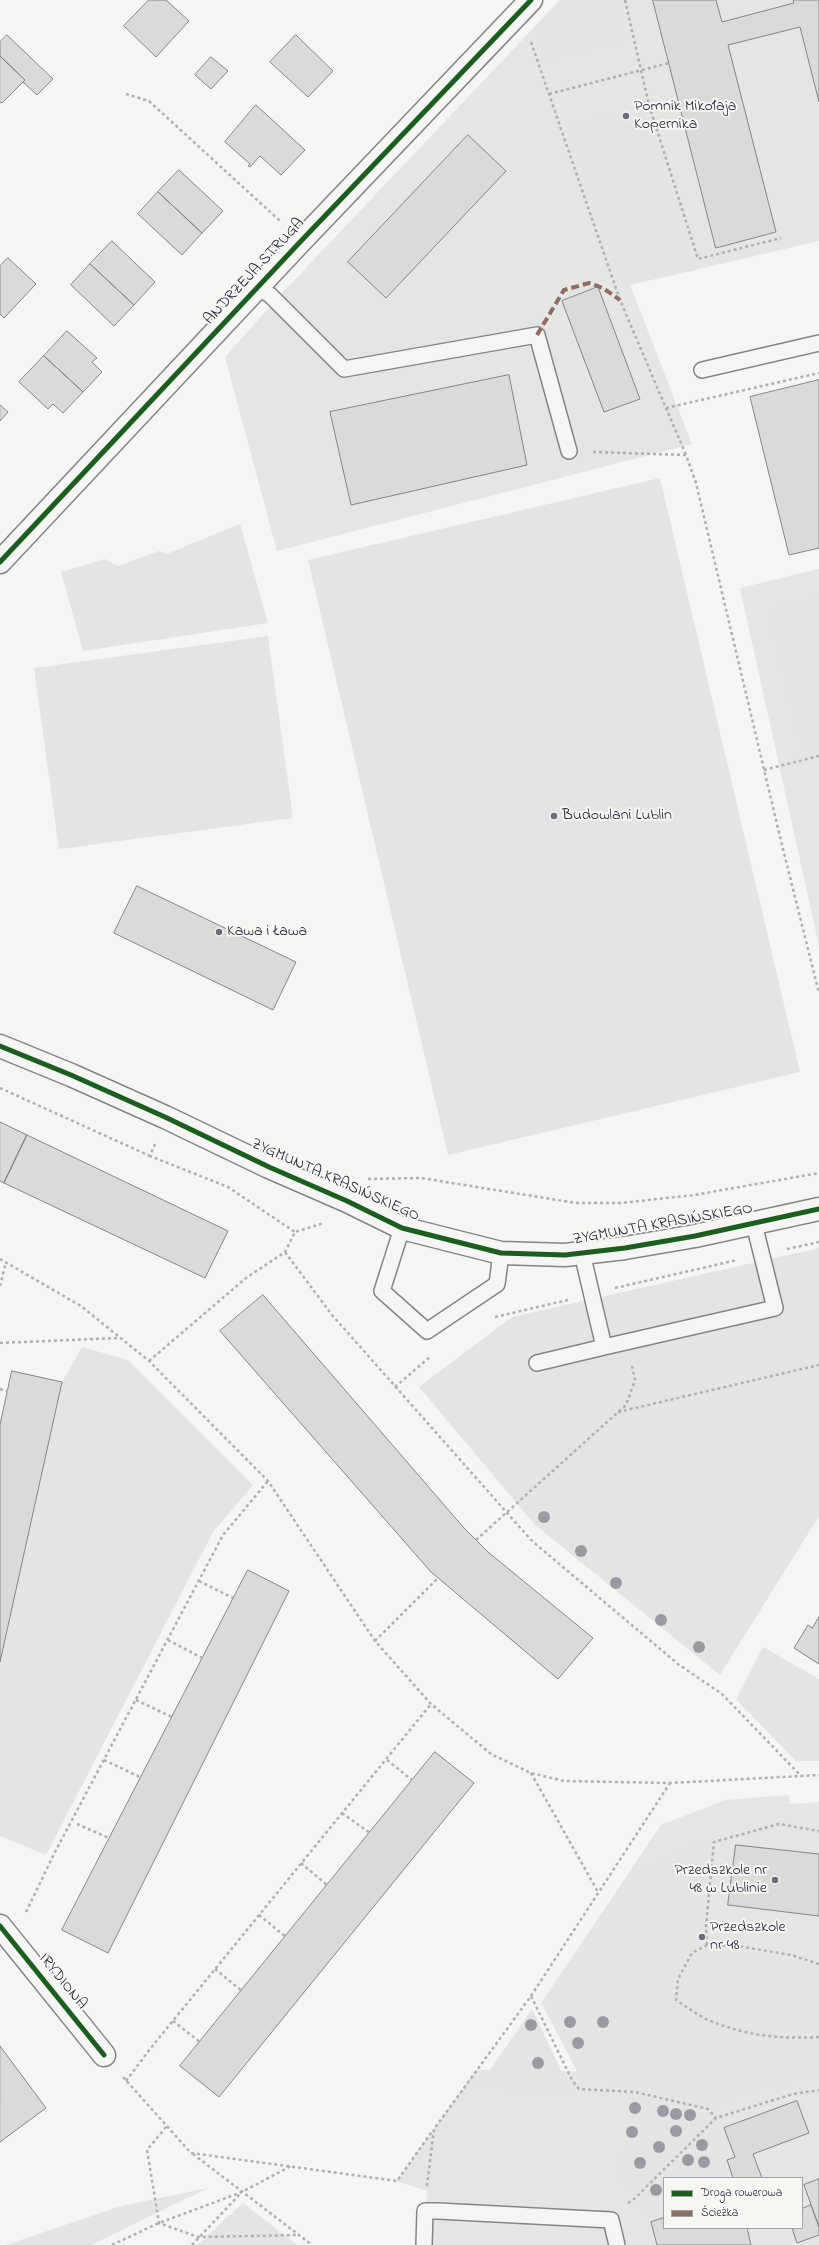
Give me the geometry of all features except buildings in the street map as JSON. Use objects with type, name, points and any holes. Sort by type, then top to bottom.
[{"type":"street","name":"ANDRZEJA STRUGA","points":[[0,562],[531,0]]},
{"type":"street","name":"ZYGMUNTA KRASIŃSKIEGO","points":[[0,1046],[72,1075],[165,1117],[269,1168],[347,1201],[402,1228],[501,1253],[565,1255],[695,1236],[819,1209]]},
{"type":"street","name":"IRYDIONA","points":[[6,1934],[104,2055]]},
{"type":"lane","points":[[259,288],[270,295],[344,368],[537,334],[569,451]]},
{"type":"lane","points":[[702,370],[819,343]]},
{"type":"lane","points":[[537,1363],[775,1308],[754,1224]]},
{"type":"lane","points":[[402,1228],[382,1291],[427,1331],[497,1284],[501,1253]]},
{"type":"lane","points":[[582,1252],[604,1347]]},
{"type":"lane","points":[[424,2245],[425,2211],[611,2220],[617,2245]]},
{"type":"path","points":[[625,0],[650,105],[698,259],[781,238]]},
{"type":"path","points":[[530,38],[620,300],[696,482],[764,770],[819,993]]},
{"type":"path","points":[[549,94],[669,63]]},
{"type":"path","points":[[126,94],[149,101],[302,241]]},
{"type":"path","points":[[666,408],[819,373]]},
{"type":"path","points":[[569,451],[686,455]]},
{"type":"path","points":[[764,770],[819,756]]},
{"type":"path","points":[[0,1088],[150,1156],[228,1187],[295,1232]]},
{"type":"path","points":[[150,1156],[165,1117]]},
{"type":"path","points":[[148,1361],[246,1278],[285,1252],[295,1232],[341,1218],[356,1179],[390,1177],[421,1178],[576,1203],[621,1203],[694,1195],[819,1173]]},
{"type":"path","points":[[285,1252],[332,1315],[532,1541],[678,1664],[722,1694],[802,1777]]},
{"type":"path","points":[[0,1259],[81,1306],[148,1361],[268,1481],[375,1641],[431,1704],[491,1754],[531,1772],[564,1781],[670,1783],[819,1775]]},
{"type":"path","points":[[0,1286],[6,1262]]},
{"type":"path","points":[[0,1342],[120,1338]]},
{"type":"path","points":[[476,1540],[626,1405],[635,1380],[626,1342]]},
{"type":"path","points":[[618,1412],[819,1365]]},
{"type":"path","points":[[0,1389],[8,1390]]},
{"type":"path","points":[[6,1934],[55,1852],[223,1535],[268,1481]]},
{"type":"path","points":[[375,1641],[438,1578]]},
{"type":"path","points":[[199,1581],[233,1598]]},
{"type":"path","points":[[168,1640],[202,1658]]},
{"type":"path","points":[[136,1700],[172,1717]]},
{"type":"path","points":[[126,2081],[342,1812],[431,1704]]},
{"type":"path","points":[[104,1760],[140,1778]]},
{"type":"path","points":[[387,1760],[412,1780]]},
{"type":"path","points":[[531,1772],[598,1892]]},
{"type":"path","points":[[191,2153],[397,2181],[531,1996],[670,1783]]},
{"type":"path","points":[[342,1812],[370,1833]]},
{"type":"path","points":[[77,1824],[109,1838]]},
{"type":"path","points":[[707,1945],[706,1925],[714,1842],[779,1824],[819,1830]]},
{"type":"path","points":[[301,1863],[327,1885]]},
{"type":"path","points":[[259,1915],[286,1937]]},
{"type":"path","points":[[819,1964],[791,1955],[738,1946],[707,1945],[692,1953],[678,1979],[676,2000],[713,2022],[762,2037],[793,2039],[819,2037]]},
{"type":"path","points":[[216,1969],[242,1991]]},
{"type":"path","points":[[531,1996],[572,2080],[579,2088],[635,2092],[708,2109],[716,2118]]},
{"type":"path","points":[[173,2021],[200,2042]]},
{"type":"path","points":[[104,2055],[166,2127],[191,2153],[312,2245]]},
{"type":"path","points":[[623,2205],[634,2199],[716,2118],[793,2094],[819,2090]]},
{"type":"path","points":[[159,2223],[148,2150],[166,2127]]},
{"type":"path","points":[[425,2211],[434,2129]]},
{"type":"path","points":[[112,2245],[159,2223],[242,2192],[291,2166]]},
{"type":"path","points":[[192,2245],[242,2192]]},
{"type":"path","points":[[159,2223],[198,2237],[299,2235]]},
{"type":"shaded area","points":[[560,0],[819,0],[819,241],[630,285],[692,444],[277,551],[225,357],[284,291]]},
{"type":"shaded area","points":[[560,0],[620,0],[629,39],[545,60],[533,28]]},
{"type":"shaded area","points":[[643,107],[696,270],[623,286],[567,127],[620,112],[623,122],[639,118],[637,108]]},
{"type":"shaded area","name":"Budowlani Lublin","points":[[660,478],[800,1072],[448,1155],[308,560]]},
{"type":"shaded area","points":[[240,524],[268,623],[83,651],[61,572],[105,559],[118,566],[159,551],[167,554]]},
{"type":"shaded area","points":[[819,569],[819,946],[740,588]]},
{"type":"shaded area","points":[[819,598],[819,752],[806,755],[769,611]]},
{"type":"shaded area","points":[[268,636],[293,818],[59,849],[34,668]]},
{"type":"shaded area","points":[[819,1248],[819,1516],[720,1675],[535,1525],[419,1387],[512,1317]]},
{"type":"shaded area","points":[[82,1347],[128,1360],[253,1485],[213,1532],[46,1855],[0,1836],[0,1662],[62,1382]]},
{"type":"shaded area","points":[[763,1647],[819,1679],[819,1761],[796,1761],[736,1699]]},
{"type":"shaded area","points":[[789,1795],[789,1804],[819,1802],[819,2245],[424,2245],[427,2191],[397,2181],[476,2070],[577,2071],[541,2003],[661,1825],[725,1800]]},
{"type":"shaded area","name":"Przedszkole nr 48","points":[[709,1840],[702,1921],[703,1953],[741,1951],[787,1958],[819,1970],[819,2073],[708,2102],[577,2072],[555,2003],[641,1874]]},
{"type":"shaded area","points":[[532,2009],[572,2093],[479,2086]]},
{"type":"shaded area","points":[[628,2097],[696,2111],[700,2116],[698,2121],[629,2189],[622,2180]]},
{"type":"shaded area","points":[[719,2125],[730,2155],[723,2159],[730,2177],[665,2177]]},
{"type":"shaded area","points":[[663,2179],[663,2214],[650,2218],[646,2199],[648,2193]]},
{"type":"shaded area","points":[[208,2188],[91,2245],[6,2245],[121,2206]]},
{"type":"shaded area","points":[[243,2203],[297,2245],[197,2245]]},
{"type":"marked path","points":[[537,335],[564,290],[589,283],[603,288],[620,300]]},
{"type":"cycle path","points":[[0,562],[301,241],[531,0]]},
{"type":"cycle path","points":[[0,1046],[71,1075],[165,1117],[402,1228],[501,1253],[565,1255],[625,1248],[695,1236],[819,1209]]},
{"type":"cycle path","points":[[0,1926],[104,2055]]},
{"type":"place","name":"Pomnik Mikołaja Kopernika","points":[[626,116]]},
{"type":"place","name":"Budowlani Lublin","points":[[554,816]]},
{"type":"place","name":"Kawa i Ława","points":[[219,932]]},
{"type":"place","name":"Przedszkole nr 48 w Lublinie","points":[[775,1880]]},
{"type":"place","name":"Przedszkole nr 48","points":[[702,1937]]}]
